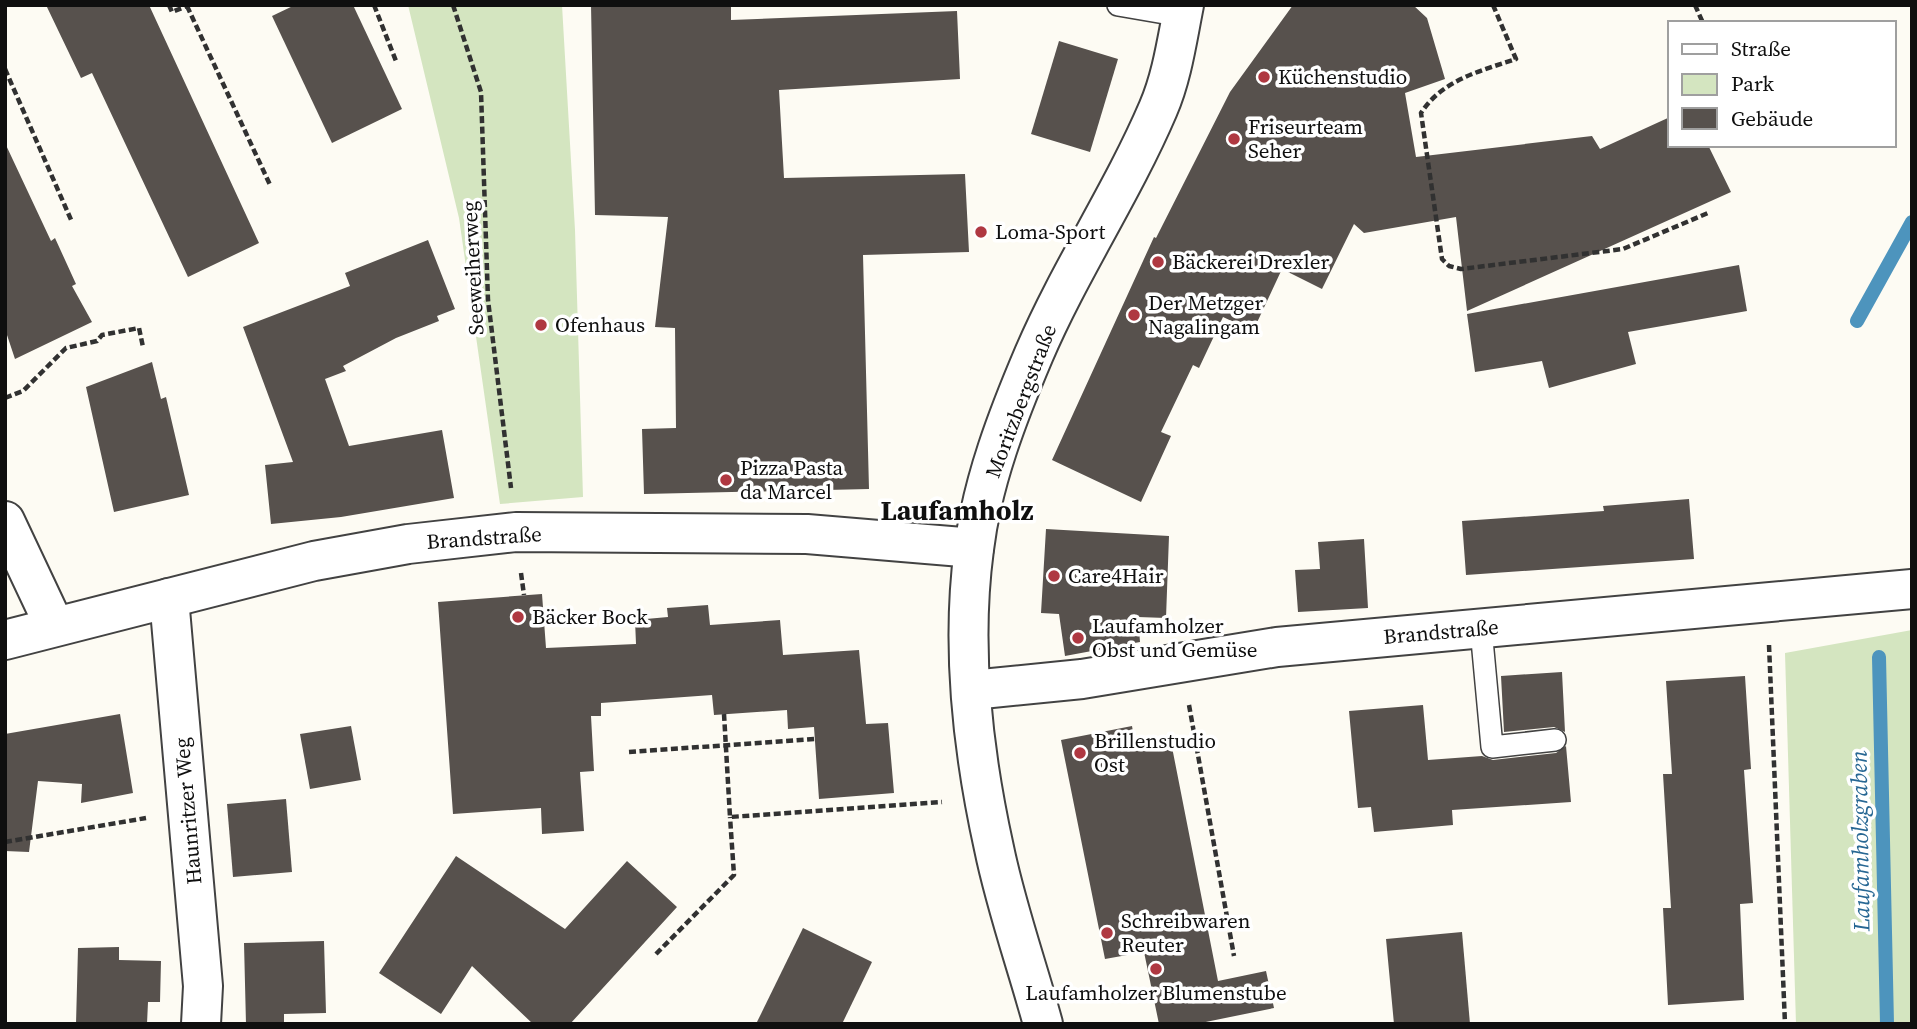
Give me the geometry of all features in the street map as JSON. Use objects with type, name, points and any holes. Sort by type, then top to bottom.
[{"type":"street","name":"Moritzbergstraße","points":[[1043,1024],[994,849],[985,799],[972,691],[970,636],[974,548],[997,452],[1030,365],[1159,108],[1183,11]]},
{"type":"street","points":[[5,522],[54,625]]},
{"type":"street","name":"Brandstraße","points":[[5,640],[54,625],[314,561],[408,544],[516,533],[807,534],[974,548]]},
{"type":"street","name":"Brandstraße","points":[[972,691],[1082,679],[1277,647],[1912,589]]},
{"type":"street","name":"Haunritzer Weg","points":[[169,598],[203,986],[201,1024]]},
{"type":"lane","points":[[1118,5],[1183,11]]},
{"type":"lane","points":[[1481,629],[1492,747],[1555,740]]},
{"type":"path","points":[[169,5],[172,12],[188,6],[271,187]]},
{"type":"path","points":[[374,5],[396,61]]},
{"type":"path","name":"Seeweiherweg","points":[[453,5],[481,92],[488,300],[516,533]]},
{"type":"path","points":[[1493,5],[1516,59],[1445,86],[1431,97],[1421,113],[1442,259],[1449,266],[1461,269],[1623,249],[1709,213]]},
{"type":"path","points":[[1695,5],[1702,21]]},
{"type":"path","points":[[5,69],[72,222]]},
{"type":"path","points":[[5,398],[23,391],[66,348],[97,341],[102,335],[139,328],[143,347]]},
{"type":"path","points":[[1767,603],[1785,1024]]},
{"type":"path","points":[[656,954],[734,875],[724,714]]},
{"type":"path","points":[[1192,724],[1234,956]]},
{"type":"path","points":[[629,752],[814,739]]},
{"type":"path","points":[[730,817],[985,799]]},
{"type":"path","points":[[5,842],[150,817]]},
{"type":"green space","points":[[408,5],[562,5],[575,230],[583,497],[500,504],[459,218]]},
{"type":"green space","points":[[1912,630],[1912,1024],[1796,1024],[1785,653]]},
{"type":"building","points":[[46,5],[149,5],[259,243],[188,277],[92,73],[81,78]]},
{"type":"building","points":[[295,5],[353,5],[402,109],[332,143],[272,16]]},
{"type":"building","points":[[591,5],[731,5],[731,20],[957,11],[960,79],[779,90],[784,178],[965,174],[969,252],[863,255],[869,489],[644,494],[642,429],[676,428],[675,328],[655,327],[668,217],[595,215]]},
{"type":"building","points":[[1293,5],[1413,5],[1427,18],[1445,79],[1405,93],[1416,157],[1592,136],[1600,149],[1668,118],[1668,147],[1709,147],[1731,192],[1467,311],[1456,217],[1364,233],[1354,224],[1322,289],[1282,269],[1253,331],[1223,317],[1199,368],[1193,365],[1161,432],[1171,436],[1141,502],[1052,460],[1154,237],[1156,238],[1230,92]]},
{"type":"building","points":[[1059,41],[1118,59],[1090,152],[1031,134]]},
{"type":"building","points":[[5,143],[51,241],[55,238],[76,284],[72,286],[92,322],[15,359],[5,329]]},
{"type":"building","points":[[428,240],[455,309],[437,316],[439,321],[396,338],[343,366],[346,371],[325,379],[349,446],[442,430],[454,498],[341,517],[271,524],[265,465],[293,462],[243,327],[350,286],[345,273]]},
{"type":"building","points":[[1739,265],[1747,311],[1628,332],[1636,364],[1549,388],[1542,361],[1475,372],[1467,314]]},
{"type":"building","points":[[152,362],[161,399],[166,397],[189,495],[114,512],[86,387]]},
{"type":"building","points":[[1689,499],[1694,559],[1466,575],[1462,521],[1604,511],[1603,506]]},
{"type":"building","points":[[1046,529],[1169,536],[1166,618],[1138,617],[1140,642],[1065,656],[1059,614],[1041,613]]},
{"type":"building","points":[[1364,539],[1368,608],[1298,612],[1295,570],[1320,569],[1318,542]]},
{"type":"building","points":[[542,594],[546,648],[636,644],[635,620],[668,617],[667,608],[708,605],[710,625],[780,620],[783,655],[859,650],[866,724],[888,723],[894,793],[819,799],[814,727],[788,729],[787,710],[714,715],[712,695],[601,703],[601,716],[591,716],[594,771],[580,772],[584,831],[542,834],[541,808],[453,814],[438,602]]},
{"type":"building","points":[[1562,672],[1565,732],[1554,727],[1504,732],[1501,676]]},
{"type":"building","points":[[1745,676],[1751,769],[1744,770],[1753,903],[1740,904],[1744,1000],[1668,1005],[1663,908],[1671,908],[1663,774],[1672,774],[1666,681]]},
{"type":"building","points":[[1423,705],[1428,760],[1482,756],[1493,760],[1556,753],[1566,746],[1571,802],[1452,810],[1453,825],[1374,832],[1371,807],[1358,808],[1349,711]]},
{"type":"building","points":[[120,714],[133,793],[81,803],[82,784],[38,781],[29,852],[5,851],[5,734]]},
{"type":"building","points":[[351,726],[361,780],[310,789],[300,734]]},
{"type":"building","points":[[1132,726],[1136,749],[1171,742],[1218,981],[1266,971],[1274,1008],[1196,1024],[1159,1024],[1144,952],[1105,959],[1061,740]]},
{"type":"building","points":[[286,799],[292,872],[233,877],[227,804]]},
{"type":"building","points":[[456,856],[565,929],[627,861],[677,907],[570,1024],[533,1024],[472,966],[441,1014],[379,973]]},
{"type":"building","points":[[803,928],[872,962],[842,1024],[756,1024]]},
{"type":"building","points":[[1462,932],[1470,1024],[1394,1024],[1386,939]]},
{"type":"building","points":[[324,941],[326,1013],[284,1014],[284,1024],[246,1024],[244,943]]},
{"type":"building","points":[[119,947],[119,960],[161,961],[160,1002],[148,1002],[147,1024],[76,1024],[78,948]]},
{"type":"waterway","name":"Laufamholzgraben","points":[[1857,321],[1912,222]]},
{"type":"waterway","name":"Laufamholzgraben","points":[[1879,657],[1887,1024]]},
{"type":"place","name":"Küchenstudio","points":[[1264,77]]},
{"type":"place","name":"Friseurteam Seher","points":[[1234,139]]},
{"type":"place","name":"Loma-Sport","points":[[981,232]]},
{"type":"place","name":"Bäckerei Drexler","points":[[1158,262]]},
{"type":"place","name":"Der Metzger Nagalingam","points":[[1134,315]]},
{"type":"place","name":"Ofenhaus","points":[[541,325]]},
{"type":"place","name":"Pizza Pasta da Marcel","points":[[726,480]]},
{"type":"place","name":"Care4Hair","points":[[1054,576]]},
{"type":"place","name":"Bäcker Bock","points":[[518,617]]},
{"type":"place","name":"Laufamholzer Obst und Gemüse","points":[[1078,638]]},
{"type":"place","name":"Brillenstudio Ost","points":[[1080,753]]},
{"type":"place","name":"Schreibwaren Reuter","points":[[1107,933]]},
{"type":"place","name":"Laufamholzer Blumenstube","points":[[1156,969]]},
{"type":"district","name":"Laufamholz","points":[[957,510]]}]
